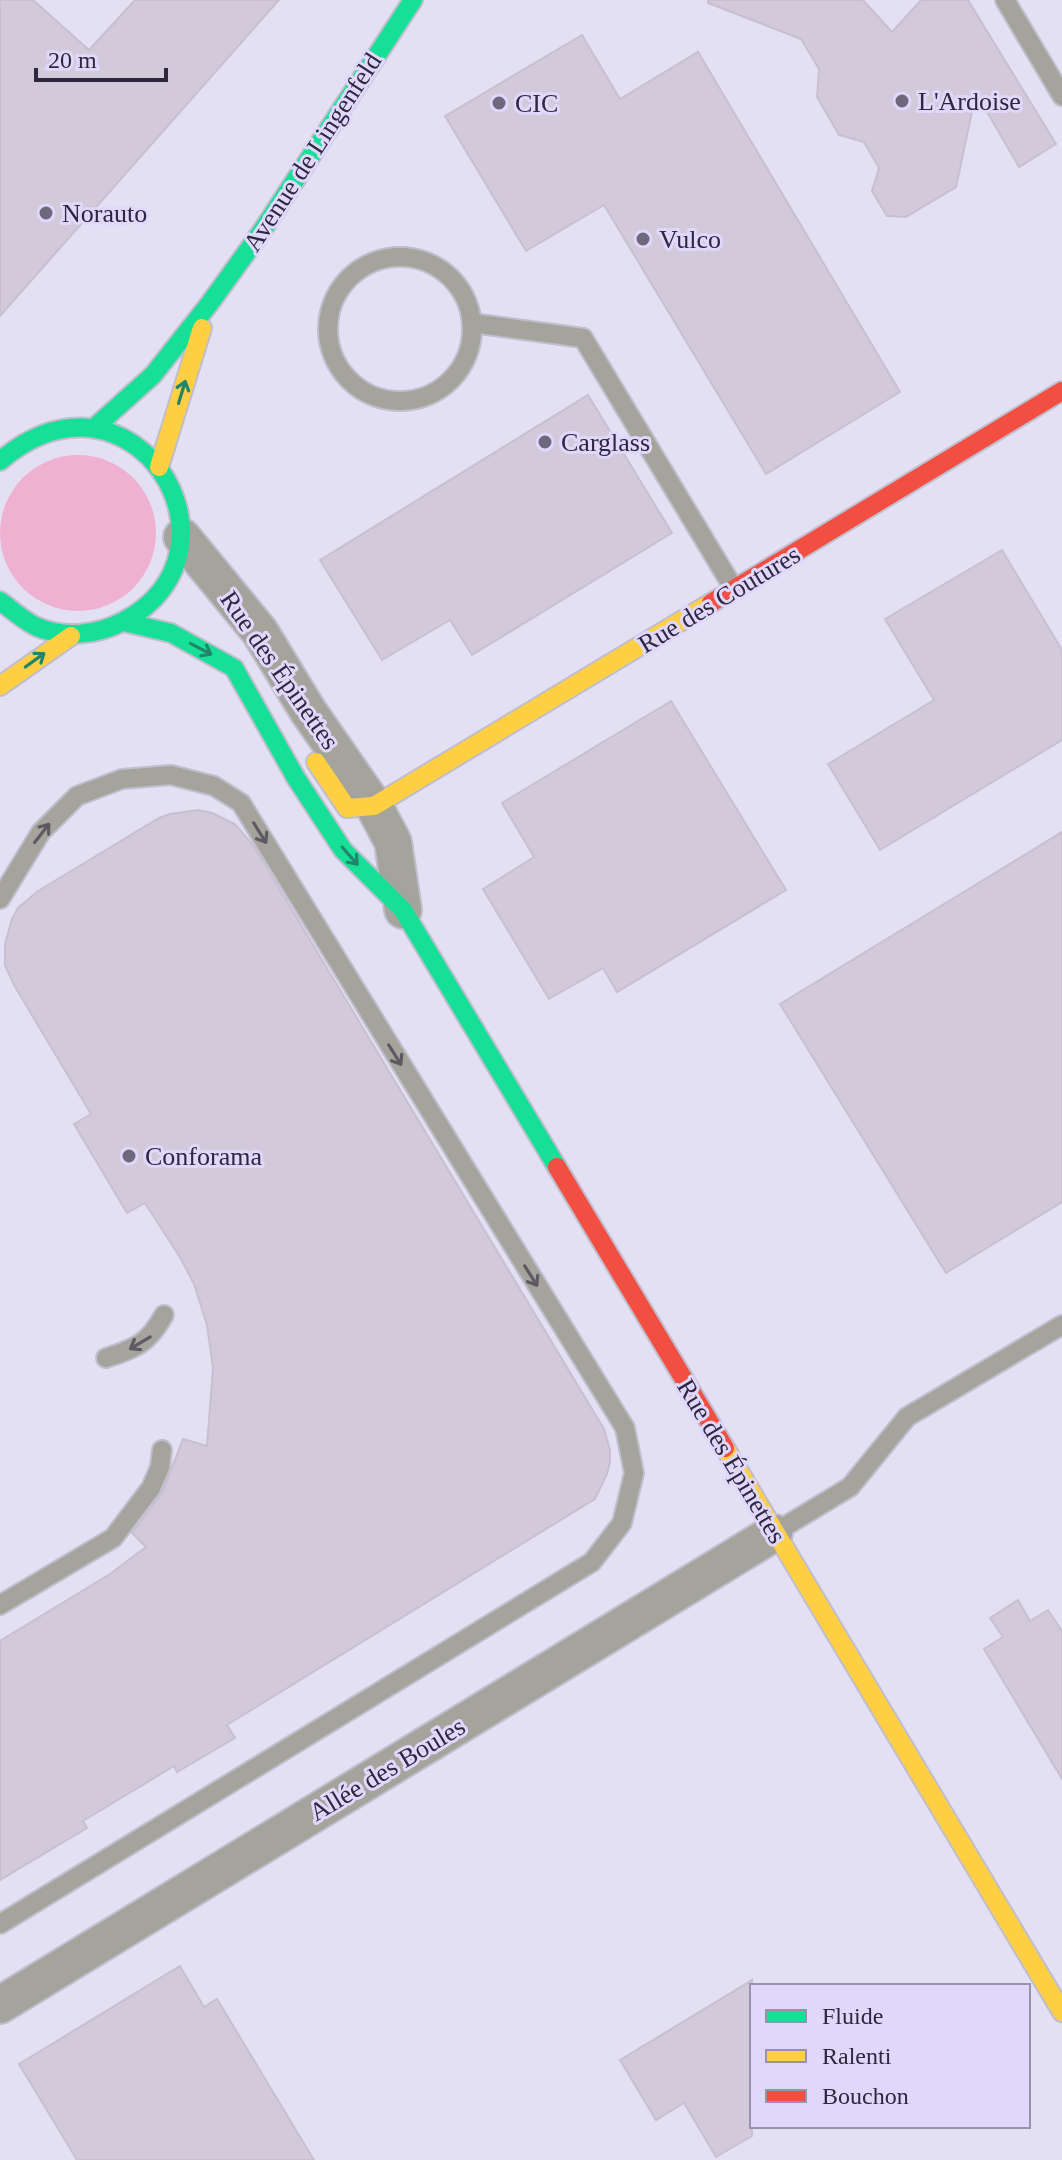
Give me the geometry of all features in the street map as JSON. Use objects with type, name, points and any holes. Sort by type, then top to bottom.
[{"type":"street","name":"Avenue de Lingenfeld","points":[[94,428],[153,375],[210,303],[262,231],[413,0]]},
{"type":"street","name":"Avenue de Lingenfeld","points":[[159,467],[210,303]]},
{"type":"street","name":"Rue des Coutures","points":[[374,806],[1062,391]]},
{"type":"street","points":[[0,601],[22,620],[45,631],[71,636],[100,634],[128,623],[149,608],[165,587],[177,563],[182,537],[180,512],[173,488],[141,448],[119,435],[94,428],[67,427],[40,433],[5,452]]},
{"type":"street","name":"Rue des Épinettes","points":[[182,537],[260,632],[308,711],[374,806],[393,842],[403,910]]},
{"type":"street","name":"Rue des Épinettes","points":[[128,623],[171,633],[234,668],[260,686],[280,711]]},
{"type":"street","points":[[0,686],[71,636]]},
{"type":"street","name":"Rue des Épinettes","points":[[234,668],[289,767],[343,850],[403,910],[1062,2012]]},
{"type":"street","name":"Rue des Épinettes","points":[[306,747],[347,808],[374,806]]},
{"type":"street","name":"Allée des Boules","points":[[0,2005],[774,1533]]},
{"type":"lane","points":[[1005,0],[1062,96]]},
{"type":"lane","points":[[393,257],[415,259],[437,267],[455,282],[467,301],[472,323],[470,348],[460,371],[442,389],[420,400],[395,402],[371,396],[350,382],[335,361],[328,337],[329,315],[337,293],[351,275],[370,263],[393,257]]},
{"type":"lane","points":[[472,323],[583,338],[735,590]]},
{"type":"lane","points":[[0,899],[41,832],[77,796],[122,779],[171,775],[214,786],[241,803],[625,1428],[634,1473],[622,1523],[592,1562],[0,1924]]},
{"type":"lane","points":[[106,1358],[139,1346],[153,1335],[164,1315]]},
{"type":"lane","points":[[774,1533],[850,1487],[907,1417],[1062,1325]]},
{"type":"lane","points":[[0,1605],[113,1538],[151,1488],[160,1467],[162,1450]]},
{"type":"shaded area","points":[[78,455],[108,461],[133,478],[150,503],[156,533],[150,563],[133,588],[108,605],[78,611],[48,605],[23,588],[6,563],[0,533],[6,503],[23,478],[48,461]]},
{"type":"building","name":"Norauto","points":[[0,0],[33,0],[89,50],[135,0],[279,0],[0,316]]},
{"type":"building","points":[[708,0],[863,0],[892,32],[921,0],[968,0],[1056,144],[1019,167],[976,93],[956,187],[906,217],[887,216],[872,191],[879,168],[864,142],[839,135],[817,97],[819,69],[801,39],[708,3]]},
{"type":"building","points":[[582,35],[620,99],[698,52],[900,392],[766,474],[604,205],[526,251],[445,116]]},
{"type":"building","points":[[588,395],[672,533],[472,655],[450,620],[382,660],[320,560]]},
{"type":"building","points":[[1002,550],[1062,650],[1062,740],[880,850],[828,764],[934,700],[885,619]]},
{"type":"building","points":[[671,701],[786,890],[617,992],[603,968],[549,999],[483,889],[534,857],[502,803]]},
{"type":"building","points":[[198,810],[235,824],[253,845],[604,1429],[610,1462],[595,1499],[227,1725],[235,1738],[177,1772],[174,1766],[83,1821],[87,1828],[0,1880],[0,1641],[110,1574],[146,1547],[132,1533],[162,1493],[183,1439],[207,1446],[213,1368],[207,1325],[194,1284],[145,1203],[127,1213],[74,1124],[91,1114],[14,985],[5,965],[5,944],[18,908],[38,891],[159,818]]},
{"type":"building","points":[[1062,832],[1062,1202],[946,1273],[780,1004]]},
{"type":"building","points":[[1018,1600],[1030,1621],[1048,1610],[1062,1631],[1062,1779],[984,1649],[1003,1637],[990,1618]]},
{"type":"building","points":[[180,1966],[204,2007],[217,1999],[314,2160],[77,2160],[19,2064]]},
{"type":"building","points":[[752,1980],[752,2136],[716,2157],[684,2103],[656,2120],[620,2060]]},
{"type":"traffic: fast","points":[[94,428],[153,375],[210,303],[262,231],[413,0]]},
{"type":"traffic: fast","points":[[0,461],[49,433],[94,429],[132,443],[161,472],[178,509],[179,550],[162,589],[124,621],[103,630],[80,634],[46,630],[26,621],[0,601]]},
{"type":"traffic: fast","points":[[128,623],[171,633],[234,668],[296,778],[343,850],[403,910],[557,1167]]},
{"type":"traffic: slow","points":[[159,467],[202,328]]},
{"type":"traffic: slow","points":[[316,762],[347,808],[374,806],[711,603]]},
{"type":"traffic: slow","points":[[0,686],[71,636]]},
{"type":"traffic: slow","points":[[725,1448],[1062,2012]]},
{"type":"traffic: jam","points":[[711,603],[1062,391]]},
{"type":"traffic: jam","points":[[557,1167],[725,1448]]},
{"type":"place","name":"L'Ardoise","points":[[902,101]]},
{"type":"place","name":"CIC","points":[[499,103]]},
{"type":"place","name":"Norauto","points":[[46,213]]},
{"type":"place","name":"Vulco","points":[[643,239]]},
{"type":"place","name":"Carglass","points":[[545,442]]},
{"type":"place","name":"Conforama","points":[[129,1156]]}]
